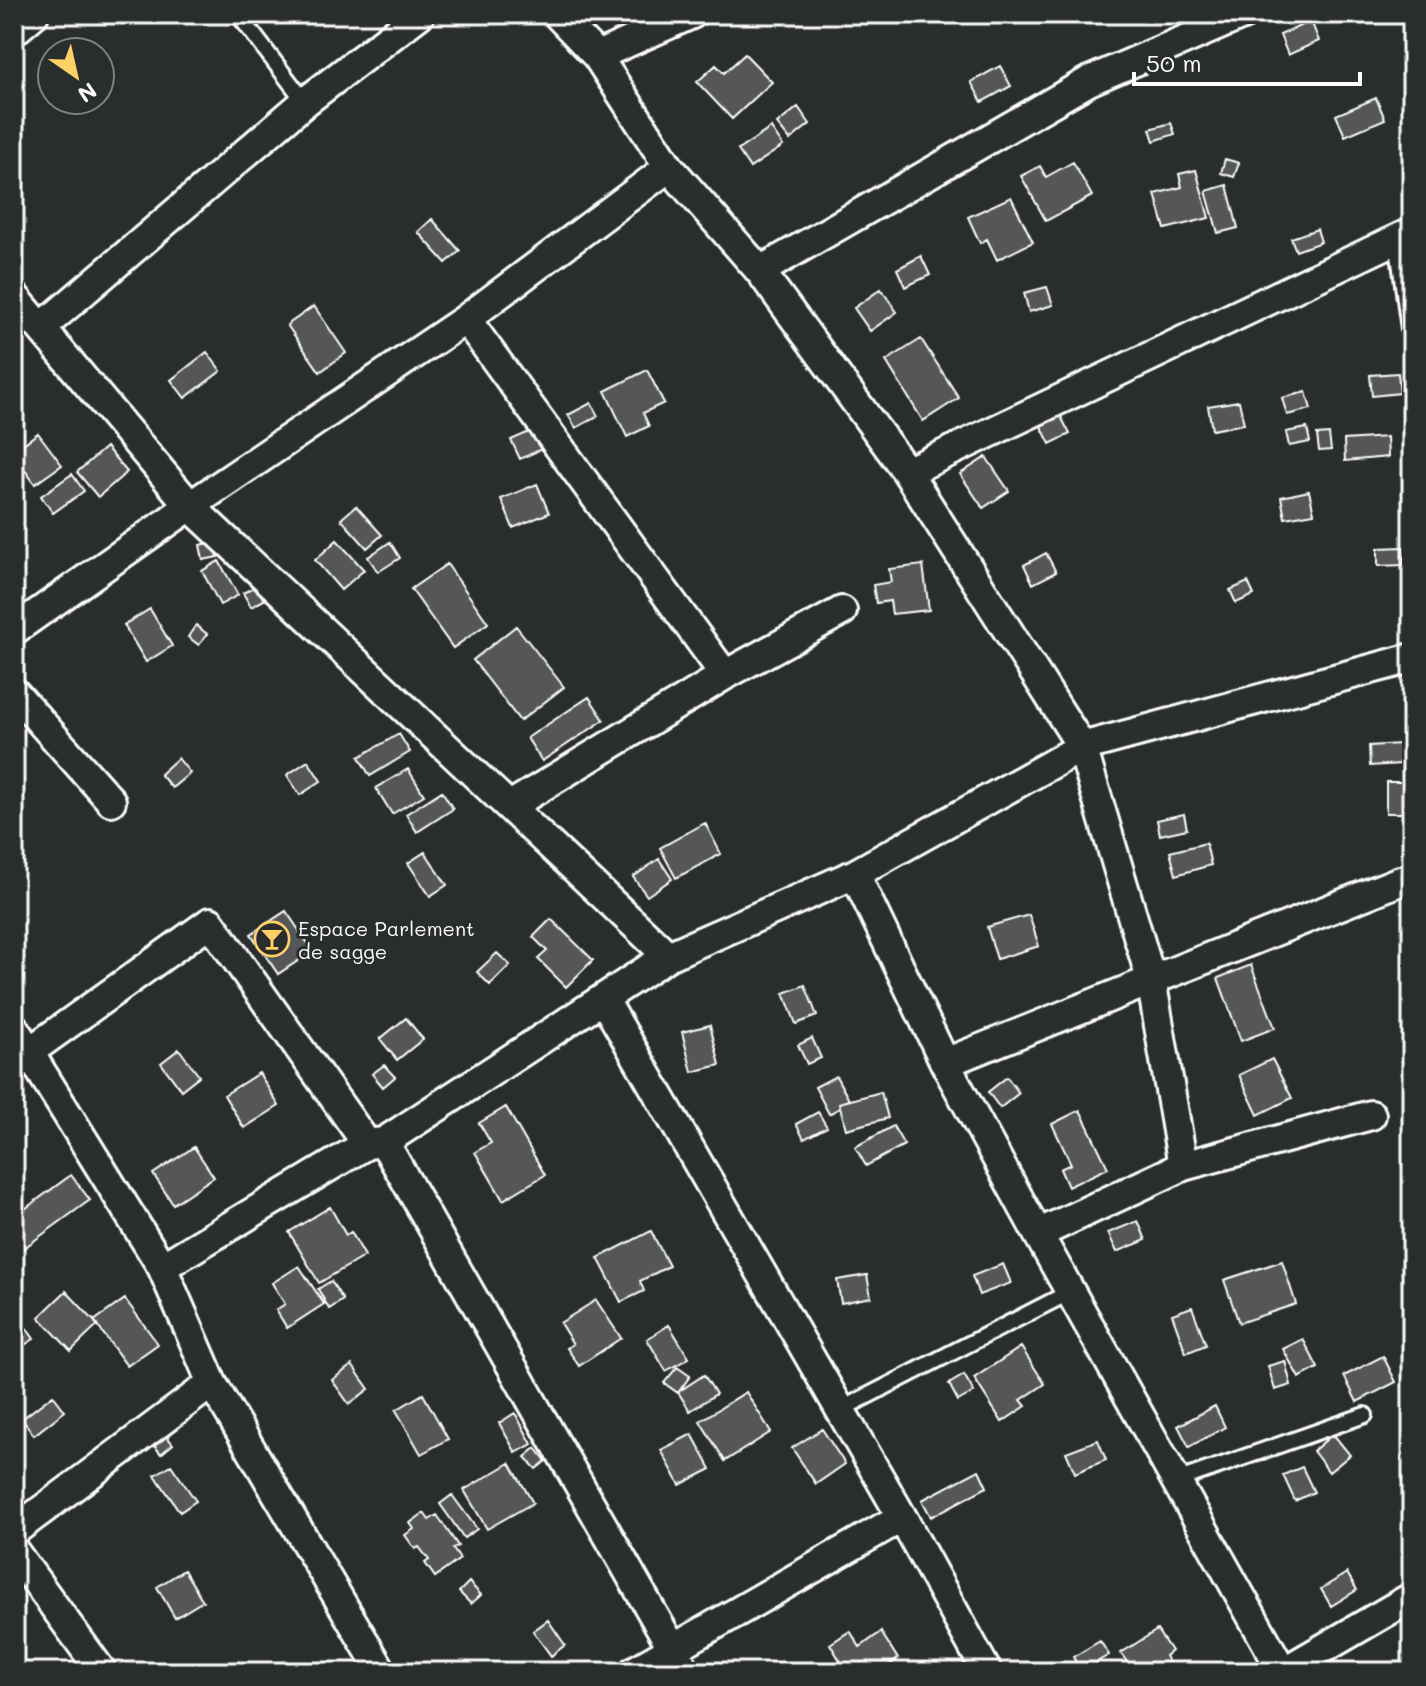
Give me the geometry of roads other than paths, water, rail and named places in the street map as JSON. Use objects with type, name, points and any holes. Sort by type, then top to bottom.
[{"type":"street","points":[[14,31],[34,14]]},
{"type":"street","points":[[41,328],[305,102],[420,14]]},
{"type":"street","points":[[557,14],[597,56],[669,167],[760,271],[907,472],[1082,747],[1151,979],[1183,1166]]},
{"type":"street","points":[[597,56],[692,14]]},
{"type":"street","points":[[760,271],[1089,81],[1245,14]]},
{"type":"street","points":[[14,630],[466,319],[669,167]]},
{"type":"street","points":[[907,472],[1404,235]]},
{"type":"street","points":[[14,296],[190,506],[668,956]]},
{"type":"street","points":[[466,319],[725,675]]},
{"type":"street","points":[[510,806],[725,675],[842,611]]},
{"type":"street","points":[[162,1267],[375,1143],[604,1000],[668,956],[855,874],[1082,747],[1412,658]]},
{"type":"street","points":[[14,692],[111,801]]},
{"type":"street","points":[[855,874],[945,1063],[1283,1672],[1412,1597]]},
{"type":"street","points":[[945,1063],[1400,881]]},
{"type":"street","points":[[29,1052],[210,922],[375,1143],[680,1661]]},
{"type":"street","points":[[604,1000],[902,1517],[987,1672]]},
{"type":"street","points":[[14,1028],[162,1267],[212,1383],[382,1672]]},
{"type":"street","points":[[1038,1234],[1183,1166],[1371,1115]]},
{"type":"street","points":[[14,1531],[212,1383]]},
{"type":"street","points":[[633,1672],[680,1661],[902,1517]]},
{"type":"street","points":[[14,1551],[102,1672]]},
{"type":"lane","points":[[238,14],[305,102]]},
{"type":"lane","points":[[1404,235],[1412,352]]},
{"type":"lane","points":[[840,1410],[1070,1292]]},
{"type":"lane","points":[[1176,1481],[1365,1415]]},
{"type":"place","name":"Espace Parlement de sagge","points":[[272,939]]}]
